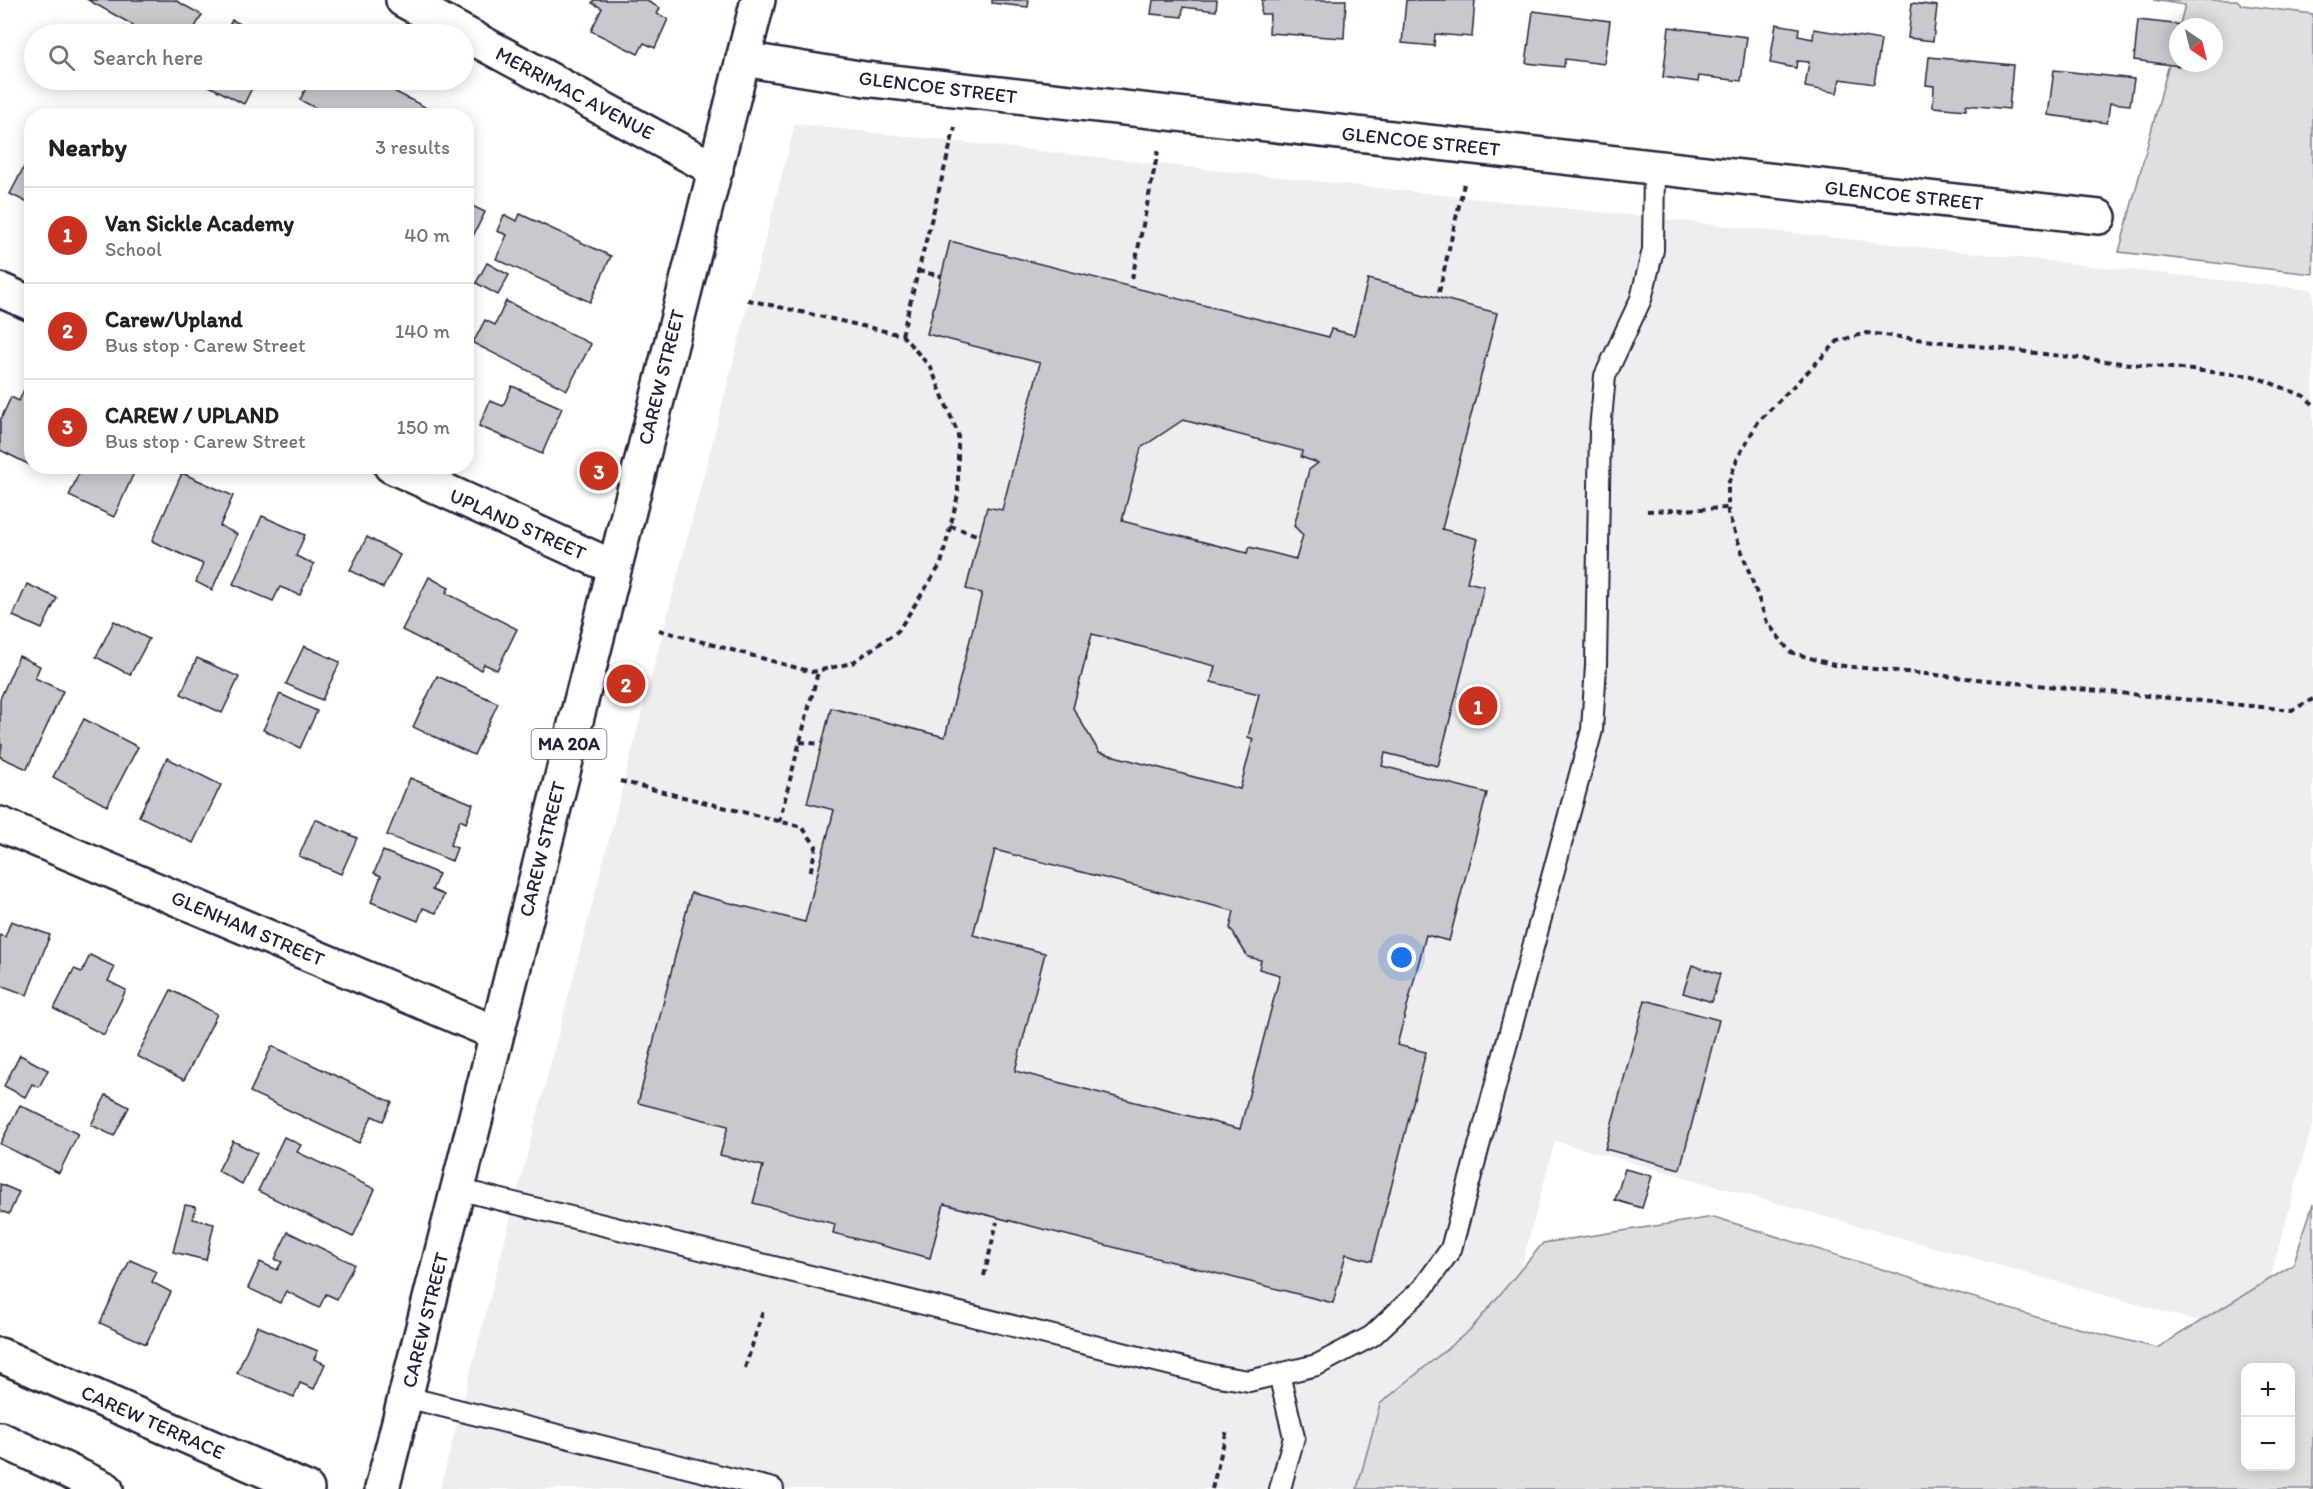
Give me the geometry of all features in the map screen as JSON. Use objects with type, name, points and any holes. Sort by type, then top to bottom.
[{"type":"street","name":"MERRIMAC AVENUE","points":[[403,0],[447,24]]},
{"type":"street","name":"CAREW STREET","points":[[383,1488],[613,567],[758,0]]},
{"type":"street","name":"MERRIMAC AVENUE","points":[[474,39],[716,170]]},
{"type":"street","name":"GLENCOE STREET","points":[[743,59],[865,79],[2099,217]]},
{"type":"street","points":[[0,290],[24,300]]},
{"type":"street","name":"UPLAND STREET","points":[[409,474],[613,567]]},
{"type":"street","name":"GLENHAM STREET","points":[[0,824],[496,1033]]},
{"type":"street","name":"CAREW TERRACE","points":[[0,1356],[307,1489]]},
{"type":"street","points":[[0,1439],[106,1489]]},
{"type":"lane","points":[[457,1189],[1212,1375],[1249,1382],[1317,1365],[1372,1336],[1423,1288],[1451,1249],[1592,730],[1596,665],[1599,430],[1605,376],[1641,298],[1653,250],[1654,167]]},
{"type":"lane","points":[[1279,1374],[1294,1437],[1280,1489]]},
{"type":"lane","points":[[406,1397],[773,1489]]},
{"type":"path","points":[[902,335],[956,127]]},
{"type":"path","points":[[1132,279],[1158,150]]},
{"type":"path","points":[[1439,292],[1464,184]]},
{"type":"path","points":[[918,271],[941,276]]},
{"type":"path","points":[[659,630],[812,672],[818,671],[852,663],[898,631],[941,564],[958,495],[958,434],[931,368],[902,335],[744,298]]},
{"type":"path","points":[[2313,404],[2304,396],[2253,376],[1866,333],[1838,341],[1758,423],[1738,457],[1728,484],[1728,513],[1767,622],[1790,652],[1834,665],[2280,709],[2292,710],[2313,699]]},
{"type":"path","points":[[1647,511],[1728,508]]},
{"type":"path","points":[[950,526],[980,536]]},
{"type":"path","points":[[779,822],[818,671]]},
{"type":"path","points":[[800,742],[822,744]]},
{"type":"path","points":[[620,781],[802,827],[816,846],[810,874]]},
{"type":"path","points":[[984,1276],[997,1222]]},
{"type":"path","points":[[744,1368],[764,1308]]},
{"type":"path","points":[[1212,1488],[1227,1430]]},
{"type":"shaded area","points":[[2153,0],[2237,0],[2242,5],[2313,14],[2313,274],[2119,252],[2169,64],[2169,72],[2223,72],[2223,18],[2181,18],[2185,5]]},
{"type":"shaded area","points":[[795,124],[2313,290],[2313,1122],[2254,1337],[1555,1141],[1462,1489],[440,1489]]},
{"type":"shaded area","points":[[2313,1204],[2313,1489],[1357,1489],[1380,1404],[1471,1329],[1543,1243],[1714,1217],[2046,1320],[2157,1348],[2293,1265]]},
{"type":"building","points":[[88,0],[175,0],[202,15],[197,24],[131,24]]},
{"type":"building","points":[[594,0],[645,0],[660,8],[657,14],[668,19],[655,48],[644,43],[638,54],[591,31],[602,8],[592,3]]},
{"type":"building","points":[[992,0],[1029,0],[1028,7],[992,3]]},
{"type":"building","points":[[1153,0],[1217,0],[1216,11],[1183,7],[1182,17],[1151,14]]},
{"type":"building","points":[[1262,0],[1346,0],[1344,38],[1269,33],[1270,14],[1261,14]]},
{"type":"building","points":[[1406,0],[1475,0],[1472,37],[1435,34],[1434,46],[1402,43]]},
{"type":"building","points":[[1912,3],[1937,6],[1933,41],[1908,38]]},
{"type":"building","points":[[1533,11],[1610,21],[1604,64],[1565,59],[1564,67],[1526,63]]},
{"type":"building","points":[[2138,20],[2169,23],[2169,65],[2134,60]]},
{"type":"building","points":[[1776,24],[1799,28],[1798,36],[1813,39],[1814,29],[1881,40],[1874,84],[1840,79],[1837,93],[1805,87],[1809,62],[1797,61],[1796,68],[1770,63]]},
{"type":"building","points":[[1669,27],[1747,37],[1741,81],[1699,76],[1698,82],[1663,77]]},
{"type":"building","points":[[1929,57],[2013,65],[2009,109],[1966,105],[1966,110],[1933,107],[1934,86],[1926,85]]},
{"type":"building","points":[[2054,70],[2134,79],[2130,105],[2110,103],[2107,123],[2048,115]]},
{"type":"building","points":[[217,90],[251,90],[244,104]]},
{"type":"building","points":[[305,90],[392,90],[425,107],[316,108],[300,100]]},
{"type":"building","points":[[24,167],[24,201],[10,194]]},
{"type":"building","points":[[474,207],[485,212],[474,234]]},
{"type":"building","points":[[520,214],[611,256],[590,302],[496,259],[507,235],[497,231],[504,215],[517,221]]},
{"type":"building","points":[[950,241],[1329,337],[1331,329],[1354,335],[1368,279],[1497,313],[1442,529],[1478,539],[1467,582],[1484,586],[1438,766],[1385,753],[1382,766],[1487,793],[1449,941],[1426,935],[1397,1045],[1426,1052],[1372,1261],[1346,1254],[1333,1303],[944,1204],[930,1258],[833,1233],[835,1224],[753,1203],[763,1166],[720,1155],[728,1126],[638,1103],[691,893],[805,922],[834,810],[807,803],[831,708],[945,737],[982,593],[966,589],[987,507],[1002,510],[1040,363],[927,334]],"holes":[[[1183,420],[1302,451],[1301,457],[1318,463],[1309,470],[1294,526],[1303,535],[1296,559],[1249,547],[1247,553],[1122,521],[1141,448]],[[1092,634],[1215,666],[1211,682],[1259,694],[1248,737],[1253,739],[1240,789],[1099,752],[1073,708]],[[995,850],[1234,911],[1230,928],[1248,957],[1261,960],[1259,969],[1280,975],[1240,1129],[1015,1071],[1045,953],[973,935]]]},
{"type":"building","points":[[487,263],[509,275],[498,295],[476,283]]},
{"type":"building","points":[[506,301],[591,344],[567,390],[474,344],[485,320],[495,325]]},
{"type":"building","points":[[512,386],[562,408],[542,454],[479,426],[490,401],[503,406]]},
{"type":"building","points":[[24,390],[24,462],[0,450],[0,421],[11,397],[19,401]]},
{"type":"building","points":[[79,474],[133,474],[114,517],[69,496]]},
{"type":"building","points":[[182,474],[233,496],[220,526],[237,534],[212,590],[196,582],[203,564],[152,541]]},
{"type":"building","points":[[262,516],[305,535],[296,556],[314,564],[300,595],[280,587],[273,601],[233,584]]},
{"type":"building","points":[[367,537],[400,555],[383,588],[350,570]]},
{"type":"building","points":[[429,577],[449,588],[446,593],[517,629],[497,670],[484,664],[481,670],[402,630]]},
{"type":"building","points":[[27,584],[57,598],[42,629],[13,616]]},
{"type":"building","points":[[114,621],[149,639],[130,675],[96,657]]},
{"type":"building","points":[[304,646],[340,662],[322,700],[286,684]]},
{"type":"building","points":[[19,656],[40,666],[35,678],[63,691],[27,769],[0,757],[2,745],[0,744],[0,699]]},
{"type":"building","points":[[197,658],[239,677],[222,713],[181,694]]},
{"type":"building","points":[[437,676],[498,703],[474,755],[413,727]]},
{"type":"building","points":[[280,694],[317,711],[300,748],[263,730]]},
{"type":"building","points":[[84,719],[138,747],[107,806],[53,777]]},
{"type":"building","points":[[167,758],[221,785],[193,843],[139,816]]},
{"type":"building","points":[[410,778],[473,804],[466,823],[460,820],[450,845],[457,848],[452,861],[387,835]]},
{"type":"building","points":[[315,819],[357,838],[341,874],[299,856]]},
{"type":"building","points":[[383,851],[439,874],[432,890],[444,895],[436,913],[423,908],[418,921],[371,902],[381,876],[374,873]]},
{"type":"building","points":[[11,921],[50,935],[27,995],[0,985],[0,935],[5,937]]},
{"type":"building","points":[[90,955],[115,967],[108,981],[126,990],[104,1035],[54,1009],[74,969],[82,972]]},
{"type":"building","points":[[1692,965],[1720,974],[1712,1002],[1683,993]]},
{"type":"building","points":[[171,990],[217,1014],[184,1080],[137,1056]]},
{"type":"building","points":[[1645,1000],[1719,1020],[1680,1169],[1605,1149]]},
{"type":"building","points":[[272,1046],[392,1102],[383,1121],[372,1116],[359,1143],[250,1092]]},
{"type":"building","points":[[20,1055],[48,1070],[39,1087],[32,1084],[25,1097],[4,1086]]},
{"type":"building","points":[[106,1095],[129,1107],[114,1136],[91,1125]]},
{"type":"building","points":[[20,1105],[78,1134],[59,1173],[0,1144]]},
{"type":"building","points":[[284,1137],[301,1145],[297,1152],[375,1189],[353,1237],[258,1191]]},
{"type":"building","points":[[233,1141],[257,1153],[242,1184],[218,1171]]},
{"type":"building","points":[[1625,1169],[1652,1176],[1642,1208],[1615,1200]]},
{"type":"building","points":[[0,1184],[19,1192],[9,1214],[0,1211]]},
{"type":"building","points":[[185,1205],[196,1207],[193,1219],[214,1224],[206,1260],[173,1252]]},
{"type":"building","points":[[288,1232],[354,1264],[337,1299],[326,1294],[319,1308],[286,1291],[280,1303],[248,1288],[260,1262],[277,1270],[282,1262],[275,1259]]},
{"type":"building","points":[[130,1260],[157,1272],[152,1282],[171,1292],[146,1344],[100,1323]]},
{"type":"building","points":[[257,1326],[318,1351],[314,1359],[325,1364],[314,1389],[300,1383],[294,1397],[237,1373]]},
{"type":"place","name":"CAREW / UPLAND","points":[[599,471]]},
{"type":"place","name":"Carew/Upland","points":[[626,684]]},
{"type":"place","name":"Van Sickle Academy","points":[[1478,706]]}]
